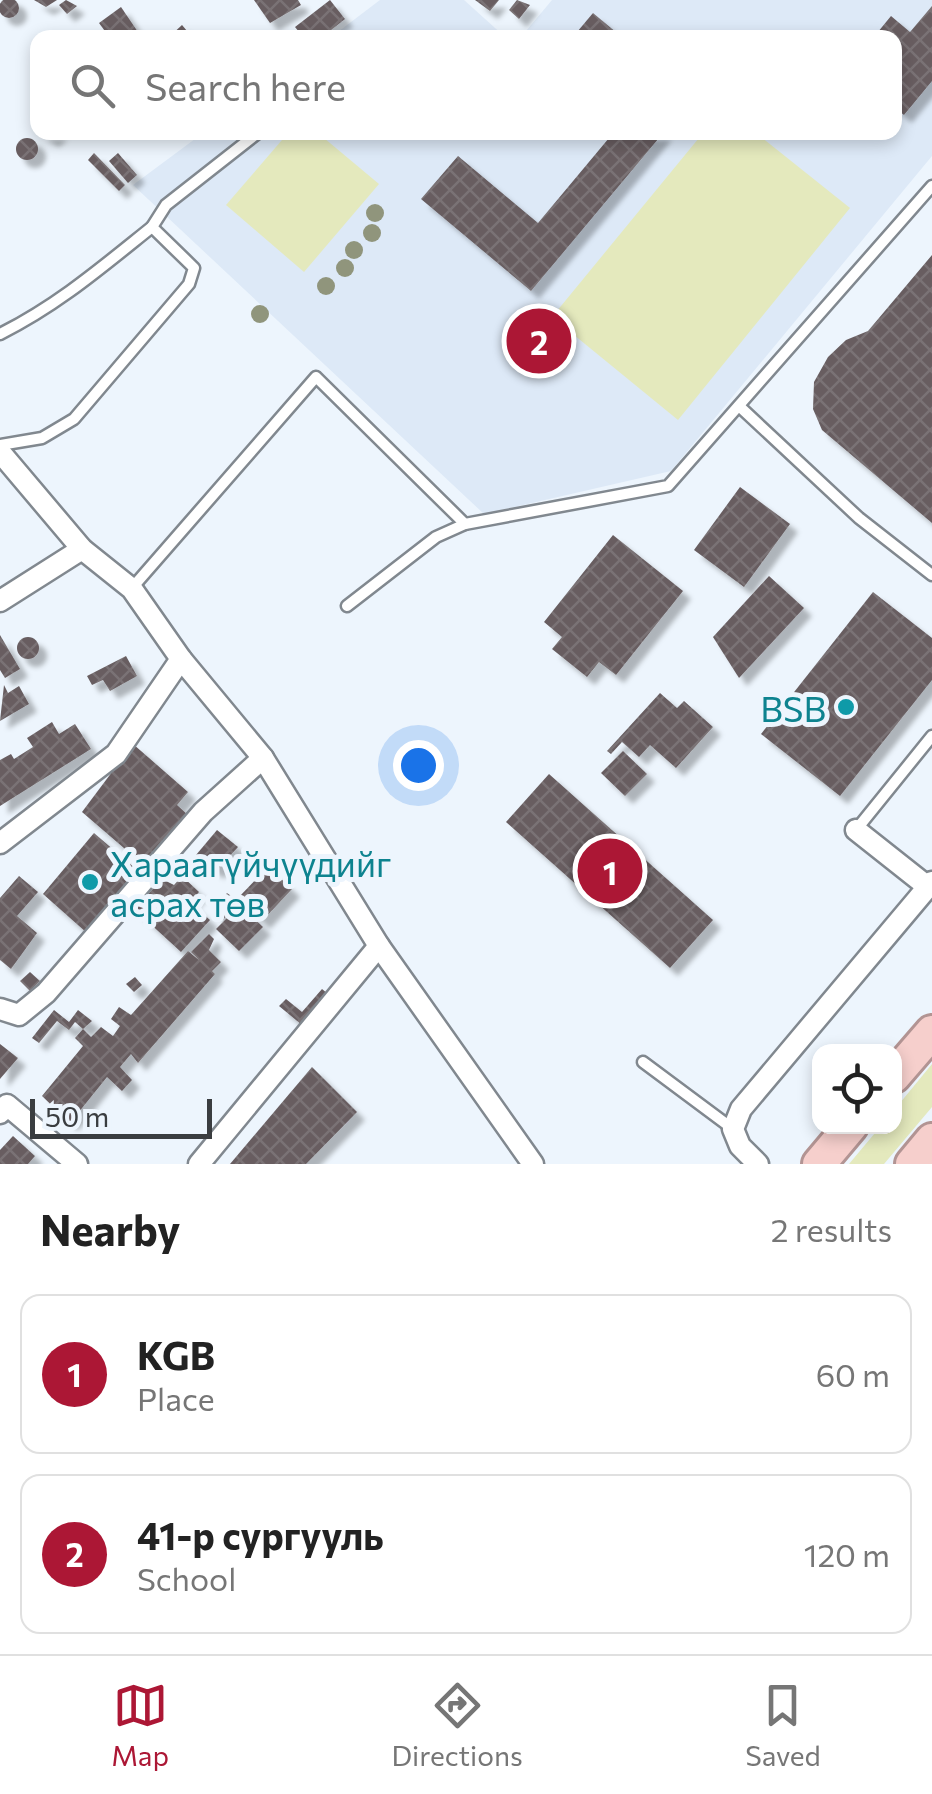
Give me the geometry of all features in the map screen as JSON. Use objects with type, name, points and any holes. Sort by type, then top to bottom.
[{"type":"highway","points":[[902,1067],[932,1032]]},
{"type":"highway","points":[[819,1164],[844,1134]]},
{"type":"highway","points":[[912,1164],[932,1140]]},
{"type":"street","points":[[0,448],[82,549],[132,589],[181,659],[263,758],[379,946],[534,1164]]},
{"type":"street","points":[[0,600],[82,549]]},
{"type":"street","points":[[0,842],[116,754],[181,659]]},
{"type":"street","points":[[0,1008],[19,1015],[46,993],[179,838],[263,758]]},
{"type":"street","points":[[758,1164],[740,1146],[732,1129],[742,1109],[930,884],[856,830]]},
{"type":"street","points":[[199,1164],[379,946]]},
{"type":"street","points":[[0,1113],[8,1106],[77,1164]]},
{"type":"lane","points":[[0,334],[42,313],[91,278],[152,226],[166,205],[248,140]]},
{"type":"lane","points":[[347,606],[436,537],[465,524],[668,486],[932,186]]},
{"type":"lane","points":[[0,448],[42,438],[74,419],[190,284],[194,268],[152,226]]},
{"type":"lane","points":[[132,589],[316,377],[465,524]]},
{"type":"lane","points":[[739,406],[820,484],[932,576]]},
{"type":"lane","points":[[856,830],[932,736]]},
{"type":"lane","points":[[644,1062],[732,1129]]},
{"type":"shaded area","points":[[380,0],[464,0],[497,30],[341,30]]},
{"type":"shaded area","points":[[552,0],[932,0],[932,156],[671,471],[484,514],[133,185],[194,140],[902,140],[902,30],[527,30]]},
{"type":"green space","points":[[282,140],[326,140],[379,184],[304,272],[226,205]]},
{"type":"green space","points":[[697,140],[765,140],[850,208],[678,420],[552,317]]},
{"type":"green space","points":[[932,1064],[932,1107],[884,1164],[849,1164],[874,1134],[902,1134],[902,1100]]},
{"type":"building","points":[[5,-1],[18,4],[13,17],[0,12]]},
{"type":"building","points":[[34,0],[57,0],[46,7]]},
{"type":"building","points":[[66,0],[77,6],[67,14],[59,5]]},
{"type":"building","points":[[254,0],[298,0],[301,5],[270,23]]},
{"type":"building","points":[[330,0],[345,19],[331,30],[295,27]]},
{"type":"building","points":[[475,0],[499,0],[490,11]]},
{"type":"building","points":[[517,0],[530,5],[519,19],[509,10]]},
{"type":"building","points":[[932,6],[932,81],[904,115],[902,30],[880,30],[891,16],[910,32]]},
{"type":"building","points":[[121,7],[137,30],[104,30],[99,23]]},
{"type":"building","points":[[593,13],[613,30],[579,30]]},
{"type":"building","points":[[27,138],[37,145],[35,157],[19,157],[19,141]]},
{"type":"building","points":[[607,140],[657,140],[531,291],[421,199],[458,156],[538,223]]},
{"type":"building","points":[[94,153],[125,185],[119,191],[88,160]]},
{"type":"building","points":[[118,153],[137,175],[128,183],[109,161]]},
{"type":"building","points":[[932,255],[932,523],[822,430],[813,409],[814,382],[828,357],[846,340],[868,331]]},
{"type":"building","points":[[740,487],[790,524],[744,587],[694,550]]},
{"type":"building","points":[[613,535],[683,591],[616,675],[599,662],[587,677],[552,649],[562,637],[544,622]]},
{"type":"building","points":[[769,576],[804,608],[739,678],[713,637]]},
{"type":"building","name":"BSB","points":[[873,592],[932,638],[932,680],[840,796],[761,734]]},
{"type":"building","points":[[0,635],[20,669],[5,678],[0,670]]},
{"type":"building","points":[[24,637],[32,637],[39,648],[32,659],[24,659],[17,652],[17,644]]},
{"type":"building","points":[[126,656],[137,676],[110,691],[103,680],[92,685],[87,676]]},
{"type":"building","points":[[4,685],[8,693],[19,686],[29,704],[0,721]]},
{"type":"building","points":[[660,693],[677,708],[684,701],[713,727],[676,768],[650,745],[639,757],[622,742],[611,754],[607,751]]},
{"type":"building","points":[[52,722],[59,734],[75,724],[91,749],[0,806],[0,760],[11,754],[14,759],[33,747],[27,738]]},
{"type":"building","points":[[133,744],[188,792],[177,805],[189,816],[146,867],[82,812]]},
{"type":"building","points":[[623,751],[647,774],[625,796],[601,773]]},
{"type":"building","points":[[549,774],[713,920],[670,968],[506,822]]},
{"type":"building","points":[[217,830],[238,847],[216,871],[196,855]]},
{"type":"building","name":"Хараагүйчүүдийг асрах төв","points":[[94,833],[137,870],[87,933],[43,894]]},
{"type":"building","points":[[268,867],[292,889],[262,921],[238,898]]},
{"type":"building","points":[[19,876],[38,892],[17,916],[37,933],[11,969],[0,960],[0,898]]},
{"type":"building","points":[[182,876],[199,892],[190,902],[210,920],[181,952],[134,909],[162,879],[174,885]]},
{"type":"building","points":[[227,893],[238,901],[223,920],[212,911]]},
{"type":"building","points":[[240,905],[263,927],[239,951],[216,929]]},
{"type":"building","points":[[209,934],[214,939],[209,950],[221,962],[212,971],[215,974],[138,1063],[131,1054],[120,1067],[132,1080],[122,1091],[107,1077],[70,1123],[42,1096],[83,1046],[75,1038],[83,1029],[91,1037],[101,1027],[113,1036],[120,1026],[111,1019],[119,1007],[131,1015],[188,951],[199,960],[191,952]]},
{"type":"building","points":[[30,972],[40,981],[30,991],[20,981]]},
{"type":"building","points":[[135,977],[142,985],[134,992],[126,984]]},
{"type":"building","points":[[322,989],[328,994],[302,1025],[279,1006],[286,999],[302,1012]]},
{"type":"building","points":[[54,1010],[69,1022],[78,1010],[92,1021],[83,1029],[75,1022],[69,1030],[57,1021],[39,1043],[32,1038]]},
{"type":"building","points":[[0,1044],[18,1058],[0,1079]]},
{"type":"building","points":[[312,1067],[357,1112],[306,1164],[230,1164]]},
{"type":"building","points":[[13,1136],[35,1156],[28,1164],[0,1164],[0,1150]]},
{"type":"place","name":"41-р сургууль","points":[[539,341]]},
{"type":"place","name":"BSB","points":[[846,707]]},
{"type":"place","name":"KGB","points":[[610,871]]},
{"type":"place","name":"Хараагүйчүүдийг асрах төв","points":[[90,882]]}]
